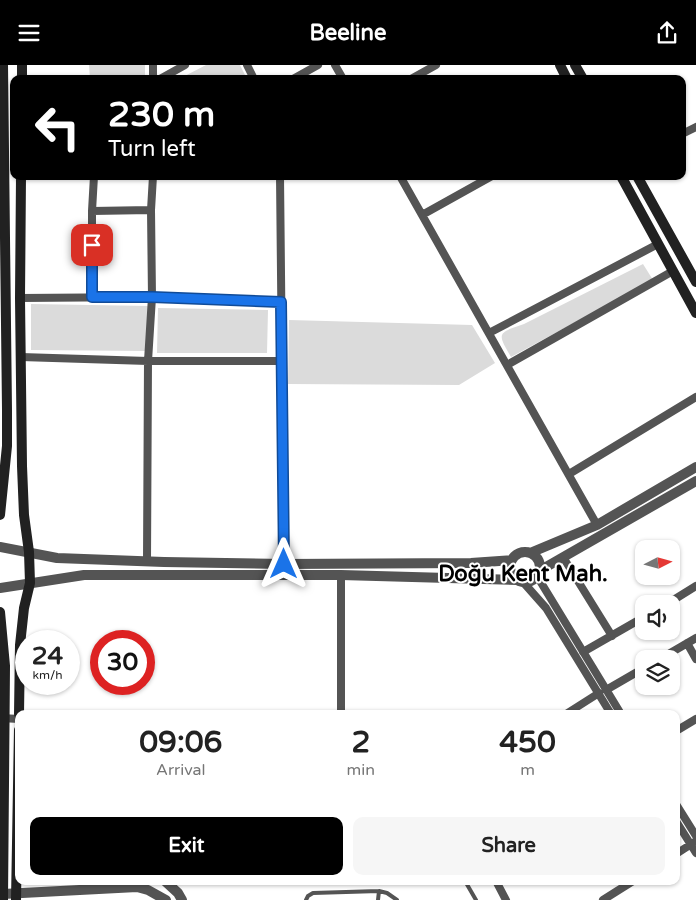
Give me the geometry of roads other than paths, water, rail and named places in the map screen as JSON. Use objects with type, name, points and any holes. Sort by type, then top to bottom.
[{"type":"main road","points":[[0,515],[7,446],[3,295],[3,65]]},
{"type":"main road","points":[[19,710],[21,635],[30,583],[23,487],[20,298],[21,180]]},
{"type":"main road","points":[[623,180],[696,313]]},
{"type":"main road","points":[[641,180],[696,282]]},
{"type":"main road","points":[[0,612],[4,667],[2,718],[3,897]]},
{"type":"street","points":[[167,75],[185,65]]},
{"type":"street","points":[[300,75],[318,65]]},
{"type":"street","points":[[417,75],[436,65]]},
{"type":"street","points":[[92,297],[94,180]]},
{"type":"street","points":[[147,561],[148,361],[152,297],[151,210],[153,180]]},
{"type":"street","points":[[280,180],[284,564]]},
{"type":"street","points":[[402,180],[597,525]]},
{"type":"street","points":[[422,215],[485,180]]},
{"type":"street","points":[[92,211],[151,210]]},
{"type":"street","points":[[489,333],[658,244]]},
{"type":"street","points":[[507,365],[673,271]]},
{"type":"street","points":[[20,298],[152,297],[281,302]]},
{"type":"street","points":[[21,357],[148,361],[282,361]]},
{"type":"street","points":[[569,474],[696,397]]},
{"type":"street","points":[[0,547],[57,558],[147,561],[284,564],[472,563],[512,560],[521,553],[530,553],[597,525],[696,467]]},
{"type":"street","points":[[0,588],[84,575],[341,575],[530,581],[563,557],[696,481]]},
{"type":"street","points":[[530,553],[537,558],[539,562],[538,574],[583,652],[603,692],[610,710]]},
{"type":"street","points":[[563,557],[612,636]]},
{"type":"street","points":[[512,560],[511,573],[546,607],[603,692],[618,710]]},
{"type":"street","points":[[341,575],[342,710]]},
{"type":"street","points":[[680,596],[694,588],[696,598]]},
{"type":"street","points":[[583,652],[635,622]]},
{"type":"street","points":[[675,650],[696,638]]},
{"type":"street","points":[[687,643],[696,659]]},
{"type":"street","points":[[573,710],[635,673]]},
{"type":"street","points":[[2,718],[15,719]]},
{"type":"street","points":[[680,729],[696,719]]},
{"type":"street","points":[[680,810],[696,836]]},
{"type":"street","points":[[680,826],[693,843],[696,853]]},
{"type":"street","points":[[680,851],[693,843]]},
{"type":"street","points":[[4,880],[15,880]]},
{"type":"street","points":[[169,885],[182,900]]},
{"type":"street","points":[[498,885],[506,900]]},
{"type":"street","points":[[603,900],[627,885]]},
{"type":"street","points":[[3,897],[137,887],[148,890],[166,900]]},
{"type":"lane","points":[[467,885],[476,900]]},
{"type":"lane","points":[[306,900],[313,893],[378,891],[387,893],[397,900]]},
{"type":"lane","points":[[378,891],[378,900]]},
{"type":"district","name":"Doğu Kent Mah.","points":[[523,573]]}]
